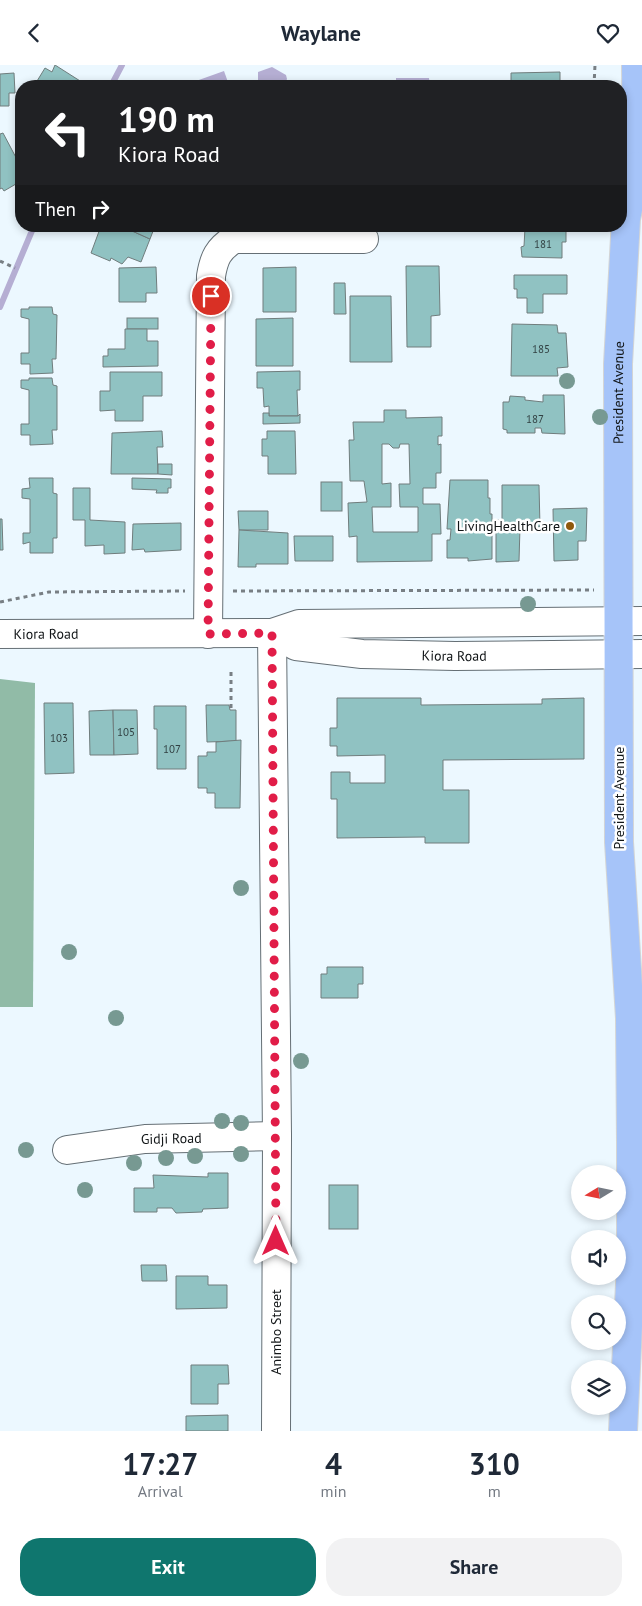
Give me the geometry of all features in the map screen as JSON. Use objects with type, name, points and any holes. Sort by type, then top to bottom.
[{"type":"main road","name":"President Avenue","points":[[627,216],[640,177],[636,65]]},
{"type":"main road","name":"President Avenue","points":[[623,1431],[631,1263],[632,1162],[630,1018],[619,870],[630,654],[618,365],[625,232]]},
{"type":"street","points":[[208,634],[211,276],[214,258],[221,247],[234,239],[364,239]]},
{"type":"street","name":"Kiora Road","points":[[0,634],[272,633],[299,624],[630,621]]},
{"type":"street","name":"Kiora Road","points":[[272,633],[296,646],[362,654],[455,656],[630,654]]},
{"type":"street","name":"Animbo Street","points":[[272,633],[277,1137],[276,1431]]},
{"type":"street","name":"Gidji Road","points":[[68,1151],[145,1139],[277,1137]]},
{"type":"path","points":[[594,80],[595,65]]},
{"type":"path","points":[[0,261],[15,268]]},
{"type":"path","points":[[228,591],[598,590]]},
{"type":"path","points":[[0,602],[49,592],[189,591]]},
{"type":"path","points":[[231,672],[231,710]]},
{"type":"green space","points":[[0,679],[35,683],[33,1007],[0,1007]]},
{"type":"shaded area","points":[[272,67],[286,75],[287,79],[258,80],[258,72]]},
{"type":"shaded area","points":[[224,71],[227,80],[199,80]]},
{"type":"shaded area","points":[[396,78],[429,78],[429,80],[396,80]]},
{"type":"building","points":[[55,65],[79,80],[38,80],[45,68],[52,72]]},
{"type":"building","points":[[560,72],[560,80],[511,80],[511,73]]},
{"type":"building","points":[[14,73],[15,93],[9,93],[9,106],[0,106],[0,74]]},
{"type":"building","points":[[3,133],[15,156],[15,185],[4,191],[2,188],[0,189],[0,134]]},
{"type":"building","points":[[99,232],[134,232],[150,239],[141,262],[128,257],[122,264],[111,258],[110,261],[91,253]]},
{"type":"building","points":[[134,232],[153,232],[150,239]]},
{"type":"building","points":[[525,232],[566,232],[566,242],[562,242],[562,258],[522,257],[521,247],[524,246]]},
{"type":"building","points":[[406,266],[439,266],[440,315],[431,316],[431,347],[407,347]]},
{"type":"building","points":[[156,267],[157,293],[146,293],[146,302],[119,302],[119,268]]},
{"type":"building","points":[[296,267],[296,312],[263,312],[263,268]]},
{"type":"building","points":[[514,275],[567,275],[567,294],[543,294],[543,313],[527,313],[527,298],[517,298],[517,289],[514,289]]},
{"type":"building","points":[[334,283],[345,283],[346,314],[334,314]]},
{"type":"building","points":[[350,296],[391,296],[392,362],[350,362]]},
{"type":"building","points":[[29,307],[52,307],[53,314],[57,315],[56,359],[52,359],[53,373],[30,374],[30,364],[21,364],[21,353],[29,353],[29,319],[21,317],[21,309],[29,309]]},
{"type":"building","points":[[127,318],[158,318],[158,329],[127,329]]},
{"type":"building","points":[[293,318],[293,366],[256,366],[256,319]]},
{"type":"building","points":[[512,324],[557,325],[558,333],[566,333],[568,367],[557,368],[558,376],[511,376]]},
{"type":"building","points":[[125,329],[147,329],[147,341],[158,341],[158,366],[103,367],[103,356],[108,356],[108,349],[125,349]]},
{"type":"building","points":[[300,371],[300,390],[297,390],[298,416],[269,416],[269,406],[264,407],[263,388],[257,388],[257,372]]},
{"type":"building","points":[[110,372],[162,372],[162,396],[143,396],[143,421],[115,421],[115,410],[100,411],[100,391],[110,391]]},
{"type":"building","points":[[29,378],[52,378],[53,385],[57,386],[57,430],[52,430],[53,444],[30,445],[30,435],[21,435],[21,424],[29,424],[29,390],[21,388],[21,380],[29,380]]},
{"type":"building","points":[[543,395],[564,395],[565,434],[542,433],[541,428],[535,428],[535,433],[507,433],[507,430],[503,429],[503,402],[509,402],[510,396],[525,397],[525,400],[543,402]]},
{"type":"building","points":[[384,410],[406,410],[406,418],[442,417],[442,436],[438,436],[438,445],[441,444],[441,473],[436,473],[436,488],[423,488],[423,504],[440,504],[441,534],[432,534],[432,561],[357,562],[357,536],[349,537],[348,503],[367,502],[364,481],[350,481],[349,440],[354,440],[353,422],[384,422]],"holes":[[[382,444],[389,444],[393,448],[399,448],[400,444],[409,444],[410,484],[399,484],[400,507],[418,507],[418,532],[373,532],[372,507],[391,507],[391,483],[382,484]]]},
{"type":"building","points":[[263,413],[269,413],[269,416],[298,416],[300,414],[300,423],[263,424]]},
{"type":"building","points":[[162,431],[163,447],[157,447],[158,474],[111,474],[112,433]]},
{"type":"building","points":[[267,431],[295,431],[296,474],[268,474],[268,456],[262,456],[262,439],[267,439]]},
{"type":"building","points":[[158,464],[172,464],[172,475],[158,474]]},
{"type":"building","points":[[29,478],[53,478],[53,493],[57,494],[57,538],[53,538],[53,553],[30,553],[30,542],[23,544],[23,533],[30,533],[30,499],[22,498],[22,489],[30,488]]},
{"type":"building","points":[[132,478],[171,479],[171,488],[168,488],[168,493],[156,493],[157,490],[132,489]]},
{"type":"building","points":[[450,480],[488,480],[488,498],[490,498],[490,514],[492,514],[492,559],[468,561],[468,558],[447,558],[447,540],[450,540],[451,529],[447,529]]},
{"type":"building","points":[[321,482],[342,482],[342,511],[321,511]]},
{"type":"building","points":[[502,485],[539,485],[540,527],[520,527],[519,561],[496,562],[496,520],[502,520]]},
{"type":"building","points":[[73,488],[90,488],[90,520],[125,522],[125,553],[104,554],[104,545],[85,546],[85,520],[73,520]]},
{"type":"building","name":"LivingHealthCare","points":[[587,508],[586,541],[578,541],[578,560],[554,561],[553,509]]},
{"type":"building","points":[[238,511],[268,511],[268,530],[239,530]]},
{"type":"building","points":[[0,519],[2,519],[3,550],[0,550]]},
{"type":"building","points":[[181,523],[181,550],[145,552],[144,549],[132,550],[133,524]]},
{"type":"building","points":[[239,530],[288,533],[288,564],[256,564],[256,567],[238,567]]},
{"type":"building","points":[[294,536],[333,536],[333,561],[295,561]]},
{"type":"building","points":[[337,698],[421,698],[421,705],[542,704],[542,699],[584,698],[584,759],[443,760],[443,790],[469,790],[469,843],[425,843],[425,837],[337,838],[337,799],[331,799],[331,772],[350,772],[350,783],[385,783],[385,755],[337,756],[337,746],[330,746],[330,728],[337,728]]},
{"type":"building","points":[[44,703],[73,703],[74,773],[45,774]]},
{"type":"building","points":[[206,705],[229,705],[230,710],[236,710],[236,741],[207,742]]},
{"type":"building","points":[[154,706],[186,706],[186,769],[157,769],[157,729],[154,729]]},
{"type":"building","points":[[113,710],[114,755],[90,755],[89,711]]},
{"type":"building","points":[[113,710],[137,710],[138,754],[114,755]]},
{"type":"building","points":[[241,740],[240,808],[215,808],[215,793],[207,793],[207,788],[198,788],[198,756],[207,756],[207,752],[216,752],[216,742]]},
{"type":"building","points":[[327,967],[363,967],[363,984],[358,984],[358,998],[321,998],[321,974],[327,974]]},
{"type":"building","points":[[208,1173],[228,1173],[228,1208],[176,1213],[172,1208],[157,1208],[157,1212],[134,1212],[134,1188],[154,1188],[153,1175],[208,1177]]},
{"type":"building","points":[[329,1185],[358,1185],[358,1229],[329,1229]]},
{"type":"building","points":[[141,1265],[166,1265],[167,1281],[142,1281]]},
{"type":"building","points":[[176,1276],[208,1276],[208,1285],[227,1285],[227,1308],[176,1309]]},
{"type":"building","points":[[191,1365],[228,1365],[229,1384],[218,1384],[218,1404],[191,1404]]},
{"type":"building","points":[[228,1415],[228,1431],[186,1431],[186,1416]]},
{"type":"waterway","points":[[114,80],[122,65]]},
{"type":"waterway","points":[[0,307],[31,232]]},
{"type":"place","name":"LivingHealthCare","points":[[570,526]]},
{"type":"route","points":[[211,296],[208,634],[272,633],[277,1137],[276,1241]]}]
